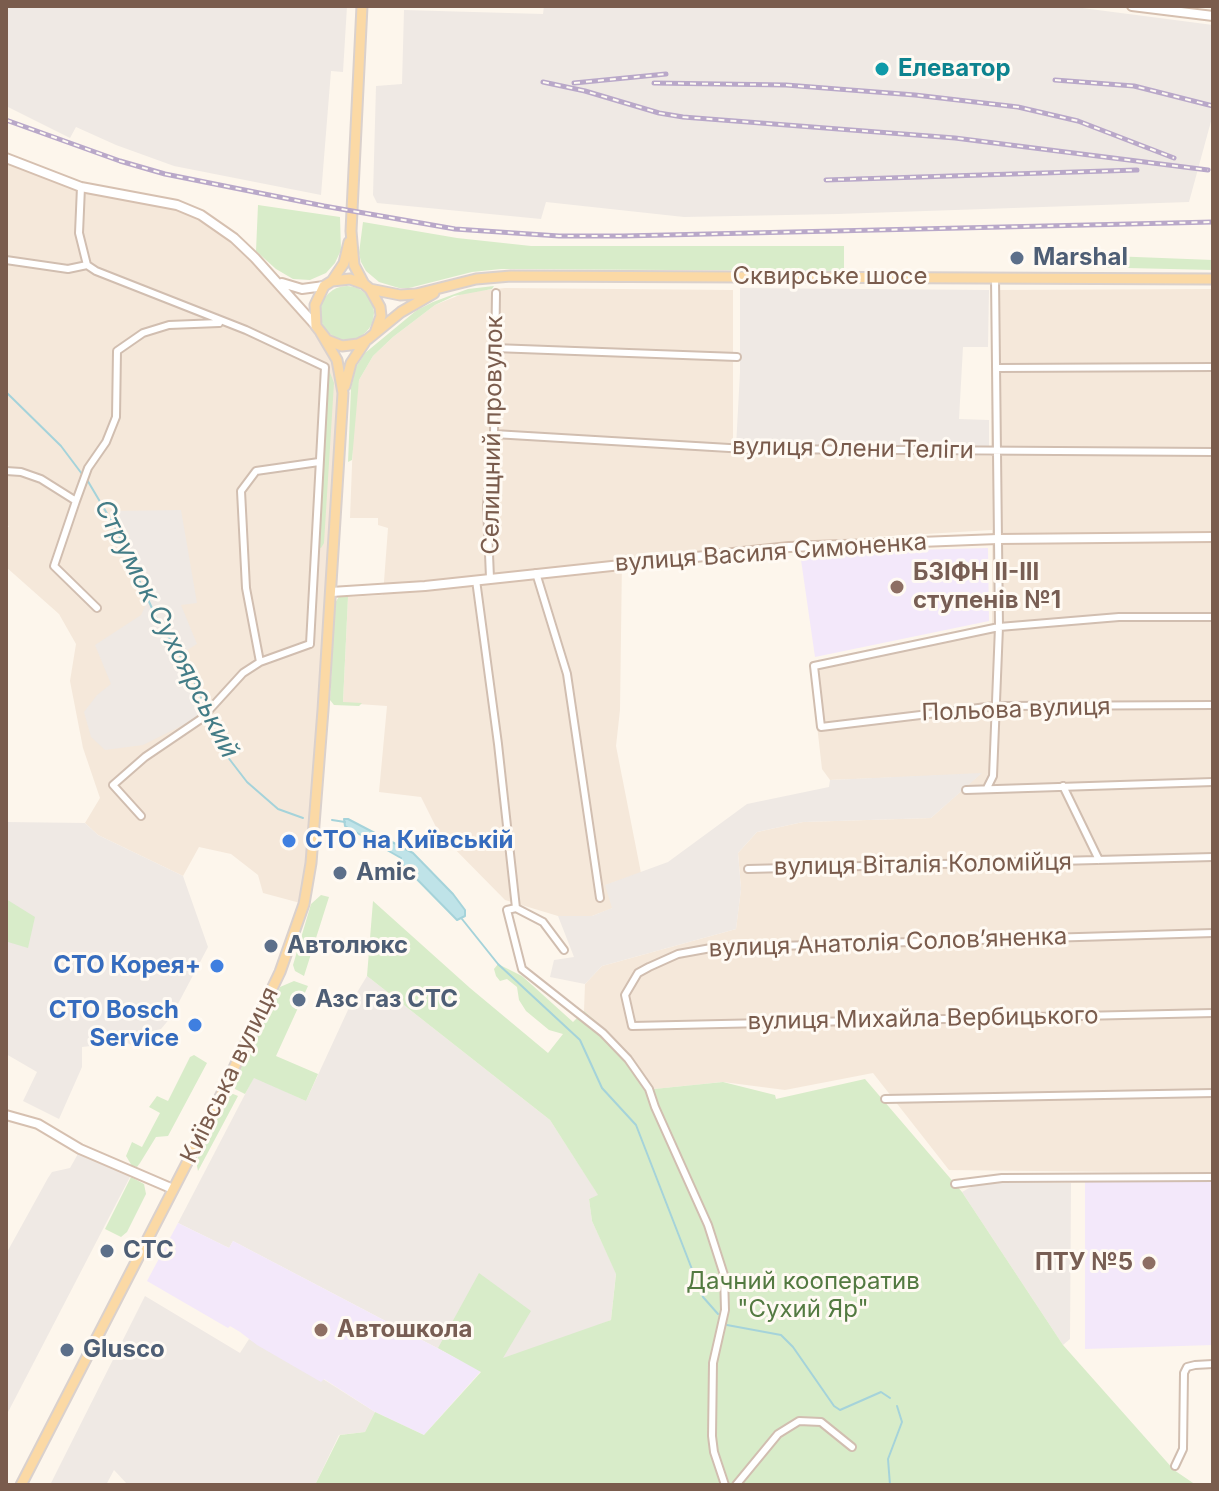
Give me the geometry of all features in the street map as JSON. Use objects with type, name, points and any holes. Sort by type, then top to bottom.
[{"type":"main road","points":[[351,231],[344,263],[315,305],[318,329],[334,344],[342,346],[350,346],[371,336],[381,316],[380,307],[354,265],[351,231],[362,6]]},
{"type":"main road","name":"Сквирське шосе","points":[[367,286],[400,295],[476,279],[511,276],[1213,279]]},
{"type":"main road","points":[[328,284],[350,279],[367,286]]},
{"type":"main road","name":"Сквирське шосе","points":[[371,336],[415,303],[447,287]]},
{"type":"main road","name":"Київська вулиця","points":[[318,329],[337,360],[343,393]]},
{"type":"main road","name":"Київська вулиця","points":[[21,1485],[267,1001],[301,915],[311,863],[328,649],[343,393],[351,363],[371,336]]},
{"type":"street","points":[[1132,6],[1213,16]]},
{"type":"street","points":[[6,158],[81,187],[177,205],[201,215],[234,238],[318,329]]},
{"type":"street","points":[[81,187],[79,233],[87,265],[124,284],[153,292],[320,363],[326,370],[310,644]]},
{"type":"street","points":[[6,260],[68,269],[87,265]]},
{"type":"street","points":[[987,788],[993,776],[999,627],[995,278]]},
{"type":"street","points":[[275,279],[302,289],[328,284]]},
{"type":"street","name":"Селищний провулок","points":[[490,578],[487,505],[494,434],[496,293]]},
{"type":"street","points":[[97,608],[54,566],[82,482],[106,442],[116,417],[117,351],[143,333],[169,325],[227,323]]},
{"type":"street","points":[[494,348],[737,357]]},
{"type":"street","points":[[997,368],[1213,367]]},
{"type":"street","name":"вулиця Олени Теліги","points":[[494,434],[746,449],[1213,452]]},
{"type":"street","points":[[260,662],[246,588],[241,491],[256,471],[319,462]]},
{"type":"street","points":[[6,471],[41,479],[76,501]]},
{"type":"street","name":"вулиця Василя Симоненка","points":[[331,592],[789,547],[998,539],[1213,537]]},
{"type":"street","points":[[536,573],[567,674],[600,898]]},
{"type":"street","points":[[476,580],[516,908]]},
{"type":"street","points":[[999,627],[1119,617],[1213,617]]},
{"type":"street","name":"Польова вулиця","points":[[999,627],[814,666],[821,727],[995,706],[1213,705]]},
{"type":"street","points":[[141,816],[113,785],[145,757],[205,716],[243,673],[260,662],[310,644],[328,649]]},
{"type":"street","points":[[966,790],[1213,782]]},
{"type":"street","points":[[1063,786],[1099,860]]},
{"type":"street","name":"вулиця Віталія Коломійця","points":[[748,869],[1213,857]]},
{"type":"street","points":[[564,950],[543,922],[516,908],[507,910],[522,969],[603,1033],[628,1059],[649,1089],[708,1225],[724,1275],[725,1310],[713,1363],[712,1436],[725,1485]]},
{"type":"street","name":"вулиця Анатолія Соловʼяненка","points":[[632,1026],[625,995],[638,973],[678,954],[711,948],[1213,933]]},
{"type":"street","name":"вулиця Михайла Вербицького","points":[[632,1026],[1213,1013]]},
{"type":"street","points":[[885,1099],[1213,1093]]},
{"type":"street","points":[[6,1115],[38,1124],[90,1154],[173,1189]]},
{"type":"street","points":[[955,1184],[1002,1178],[1213,1177]]},
{"type":"street","points":[[1175,1466],[1183,1449],[1184,1373],[1187,1367],[1213,1364]]},
{"type":"street","points":[[736,1485],[778,1434],[799,1421],[821,1422],[852,1447]]},
{"type":"shaded area","points":[[6,6],[347,6],[343,72],[331,71],[321,195],[174,166],[76,127],[70,138],[6,106]]},
{"type":"shaded area","points":[[544,6],[1067,6],[1213,25],[1213,114],[1189,202],[684,217],[546,202],[541,219],[377,203],[373,195],[376,86],[402,84],[404,10],[543,14]]},
{"type":"shaded area","points":[[6,156],[81,187],[177,205],[234,238],[323,339],[337,360],[343,393],[304,904],[263,893],[258,875],[231,854],[199,847],[183,876],[98,835],[85,823],[100,798],[83,748],[70,681],[76,644],[59,614],[6,567],[6,530],[9,526],[6,525]]},
{"type":"shaded area","points":[[505,288],[733,290],[733,453],[991,456],[992,290],[1213,289],[1213,1173],[949,1170],[873,1073],[785,1090],[723,1082],[654,1089],[606,1030],[584,1011],[585,984],[602,966],[736,929],[741,889],[738,853],[757,832],[803,822],[931,818],[980,774],[830,780],[822,769],[810,664],[992,631],[992,530],[792,542],[622,559],[620,710],[616,746],[641,873],[606,885],[613,908],[592,916],[558,916],[505,900],[439,833],[421,797],[379,792],[387,706],[343,703],[348,597],[383,595],[388,528],[378,525],[378,518],[350,518],[354,413],[359,380],[373,356],[435,305],[467,292]]},
{"type":"shaded area","points":[[740,288],[989,290],[988,347],[963,347],[959,419],[989,420],[989,448],[736,447]]},
{"type":"shaded area","points":[[181,510],[197,603],[181,605],[197,644],[176,657],[201,711],[193,720],[143,745],[105,750],[91,737],[84,712],[97,695],[111,684],[95,645],[141,615],[151,594],[109,511]]},
{"type":"shaded area","name":"БЗІФН ІІ-ІІІ ступенів №1","points":[[988,548],[989,621],[815,657],[800,553]]},
{"type":"shaded area","points":[[982,773],[931,818],[803,822],[757,832],[738,853],[741,889],[736,929],[602,966],[585,984],[550,977],[554,960],[574,957],[558,916],[592,916],[612,908],[605,885],[668,862],[747,804],[829,787],[830,780]]},
{"type":"shaded area","points":[[6,822],[85,823],[98,835],[183,876],[208,947],[171,1017],[161,1029],[148,1032],[138,1048],[125,1042],[82,1047],[82,1067],[59,1119],[23,1101],[37,1072],[6,1054]]},
{"type":"shaded area","points":[[367,976],[550,1120],[599,1196],[589,1199],[592,1221],[616,1273],[611,1320],[502,1359],[481,1371],[233,1241],[229,1248],[178,1223],[254,1077],[306,1101],[353,999]]},
{"type":"shaded area","points":[[79,1152],[131,1175],[6,1416],[6,1254],[52,1172],[70,1168]]},
{"type":"shaded area","name":"ПТУ №5","points":[[1213,1181],[1213,1345],[1085,1349],[1085,1182]]},
{"type":"shaded area","points":[[978,1183],[1071,1183],[1070,1339],[1063,1345],[962,1192]]},
{"type":"shaded area","name":"Автошкола","points":[[178,1223],[229,1248],[233,1241],[481,1371],[424,1435],[375,1412],[324,1379],[321,1382],[230,1326],[228,1328],[147,1281]]},
{"type":"shaded area","points":[[145,1296],[240,1353],[249,1339],[323,1379],[375,1412],[365,1432],[339,1435],[315,1485],[128,1485],[114,1470],[106,1485],[50,1485]]},
{"type":"green space","points":[[258,205],[340,217],[341,250],[335,263],[326,273],[310,280],[293,279],[276,269],[256,251]]},
{"type":"green space","points":[[363,222],[457,238],[531,246],[844,246],[844,271],[501,269],[399,288],[379,282],[361,262],[359,253]]},
{"type":"green space","points":[[1085,255],[1213,260],[1213,270],[1084,267],[1079,259]]},
{"type":"green space","points":[[347,286],[366,294],[374,313],[366,332],[347,340],[328,332],[320,313],[328,294]]},
{"type":"green space","points":[[494,286],[492,289],[454,296],[435,305],[373,356],[359,380],[352,460],[348,462],[351,388],[356,367],[365,353],[417,310],[468,289]]},
{"type":"green space","points":[[329,370],[334,383],[324,543],[321,548],[319,547]]},
{"type":"green space","points":[[340,595],[348,597],[343,702],[362,703],[359,706],[334,705],[330,700],[335,603]]},
{"type":"green space","points":[[321,895],[329,897],[304,976],[295,971],[293,965],[311,904]]},
{"type":"green space","points":[[6,899],[35,917],[28,948],[8,942],[6,949]]},
{"type":"green space","name":"Дачний кооператив \"Сухий Яр\"","points":[[373,901],[548,1053],[563,1034],[549,1030],[526,1011],[519,1000],[517,987],[507,979],[500,981],[496,976],[494,969],[498,964],[522,976],[573,1022],[584,1011],[606,1030],[654,1089],[723,1082],[775,1095],[776,1099],[865,1079],[962,1192],[1063,1345],[1174,1470],[1196,1485],[315,1485],[340,1435],[365,1432],[375,1412],[424,1435],[481,1372],[438,1348],[479,1273],[531,1311],[503,1358],[611,1320],[616,1274],[592,1221],[589,1199],[598,1195],[550,1120],[367,976]]},
{"type":"green space","points":[[294,981],[308,986],[276,1056],[318,1074],[306,1101],[254,1078],[245,1094],[235,1089],[233,1083],[280,987]]},
{"type":"green space","points":[[194,1055],[207,1063],[168,1136],[156,1137],[137,1167],[132,1166],[126,1156],[132,1142],[142,1147],[160,1113],[149,1107],[157,1096],[168,1101],[190,1057]]},
{"type":"green space","points":[[228,1096],[238,1096],[198,1171],[196,1161]]},
{"type":"green space","points":[[131,1177],[144,1184],[146,1194],[127,1232],[121,1237],[105,1229]]},
{"type":"water","points":[[344,819],[413,853],[453,894],[465,910],[465,916],[457,920],[401,863],[401,858],[345,826]]},
{"type":"waterway","name":"Струмок Сухоярський","points":[[6,392],[61,446],[82,474]]},
{"type":"waterway","name":"Струмок Сухоярський","points":[[86,478],[115,527],[156,617],[190,672],[206,709]]},
{"type":"waterway","name":"Струмок Сухоярський","points":[[210,715],[217,743],[247,782],[278,809],[303,818]]},
{"type":"waterway","name":"Струмок Сухоярський","points":[[332,820],[345,822]]},
{"type":"waterway","name":"Струмок Сухоярський","points":[[462,919],[498,964],[580,1040],[602,1088],[636,1125],[695,1277]]},
{"type":"waterway","name":"Струмок Сухоярський","points":[[699,1287],[703,1297],[718,1314]]},
{"type":"waterway","name":"Струмок Сухоярський","points":[[727,1325],[781,1335],[840,1410],[881,1392],[890,1398]]},
{"type":"waterway","name":"Струмок Сухоярський","points":[[890,1485],[888,1459],[902,1422],[897,1406]]},
{"type":"railway","points":[[574,83],[666,74]]},
{"type":"railway","points":[[1055,80],[1134,86],[1213,106]]},
{"type":"railway","points":[[543,82],[683,117],[955,138],[1208,170]]},
{"type":"railway","points":[[654,83],[786,85],[1018,107],[1078,121],[1174,158]]},
{"type":"railway","points":[[6,120],[165,174],[455,229],[559,236],[623,236],[1213,222]]},
{"type":"railway","points":[[826,180],[1137,170]]},
{"type":"place","name":"Елеватор","points":[[882,69]]},
{"type":"place","name":"Marshal","points":[[1017,258]]},
{"type":"place","name":"БЗІФН ІІ-ІІІ ступенів №1","points":[[897,587]]},
{"type":"place","name":"СТО на Київській","points":[[289,841]]},
{"type":"place","name":"Amic","points":[[340,873]]},
{"type":"place","name":"Автолюкс","points":[[271,946]]},
{"type":"place","name":"СТО Корея+","points":[[217,966]]},
{"type":"place","name":"Азс газ СТС","points":[[299,1000]]},
{"type":"place","name":"СТО Bosch Service","points":[[195,1025]]},
{"type":"place","name":"СТС","points":[[107,1251]]},
{"type":"place","name":"ПТУ №5","points":[[1149,1263]]},
{"type":"place","name":"Автошкола","points":[[321,1330]]},
{"type":"place","name":"Glusco","points":[[67,1350]]}]
